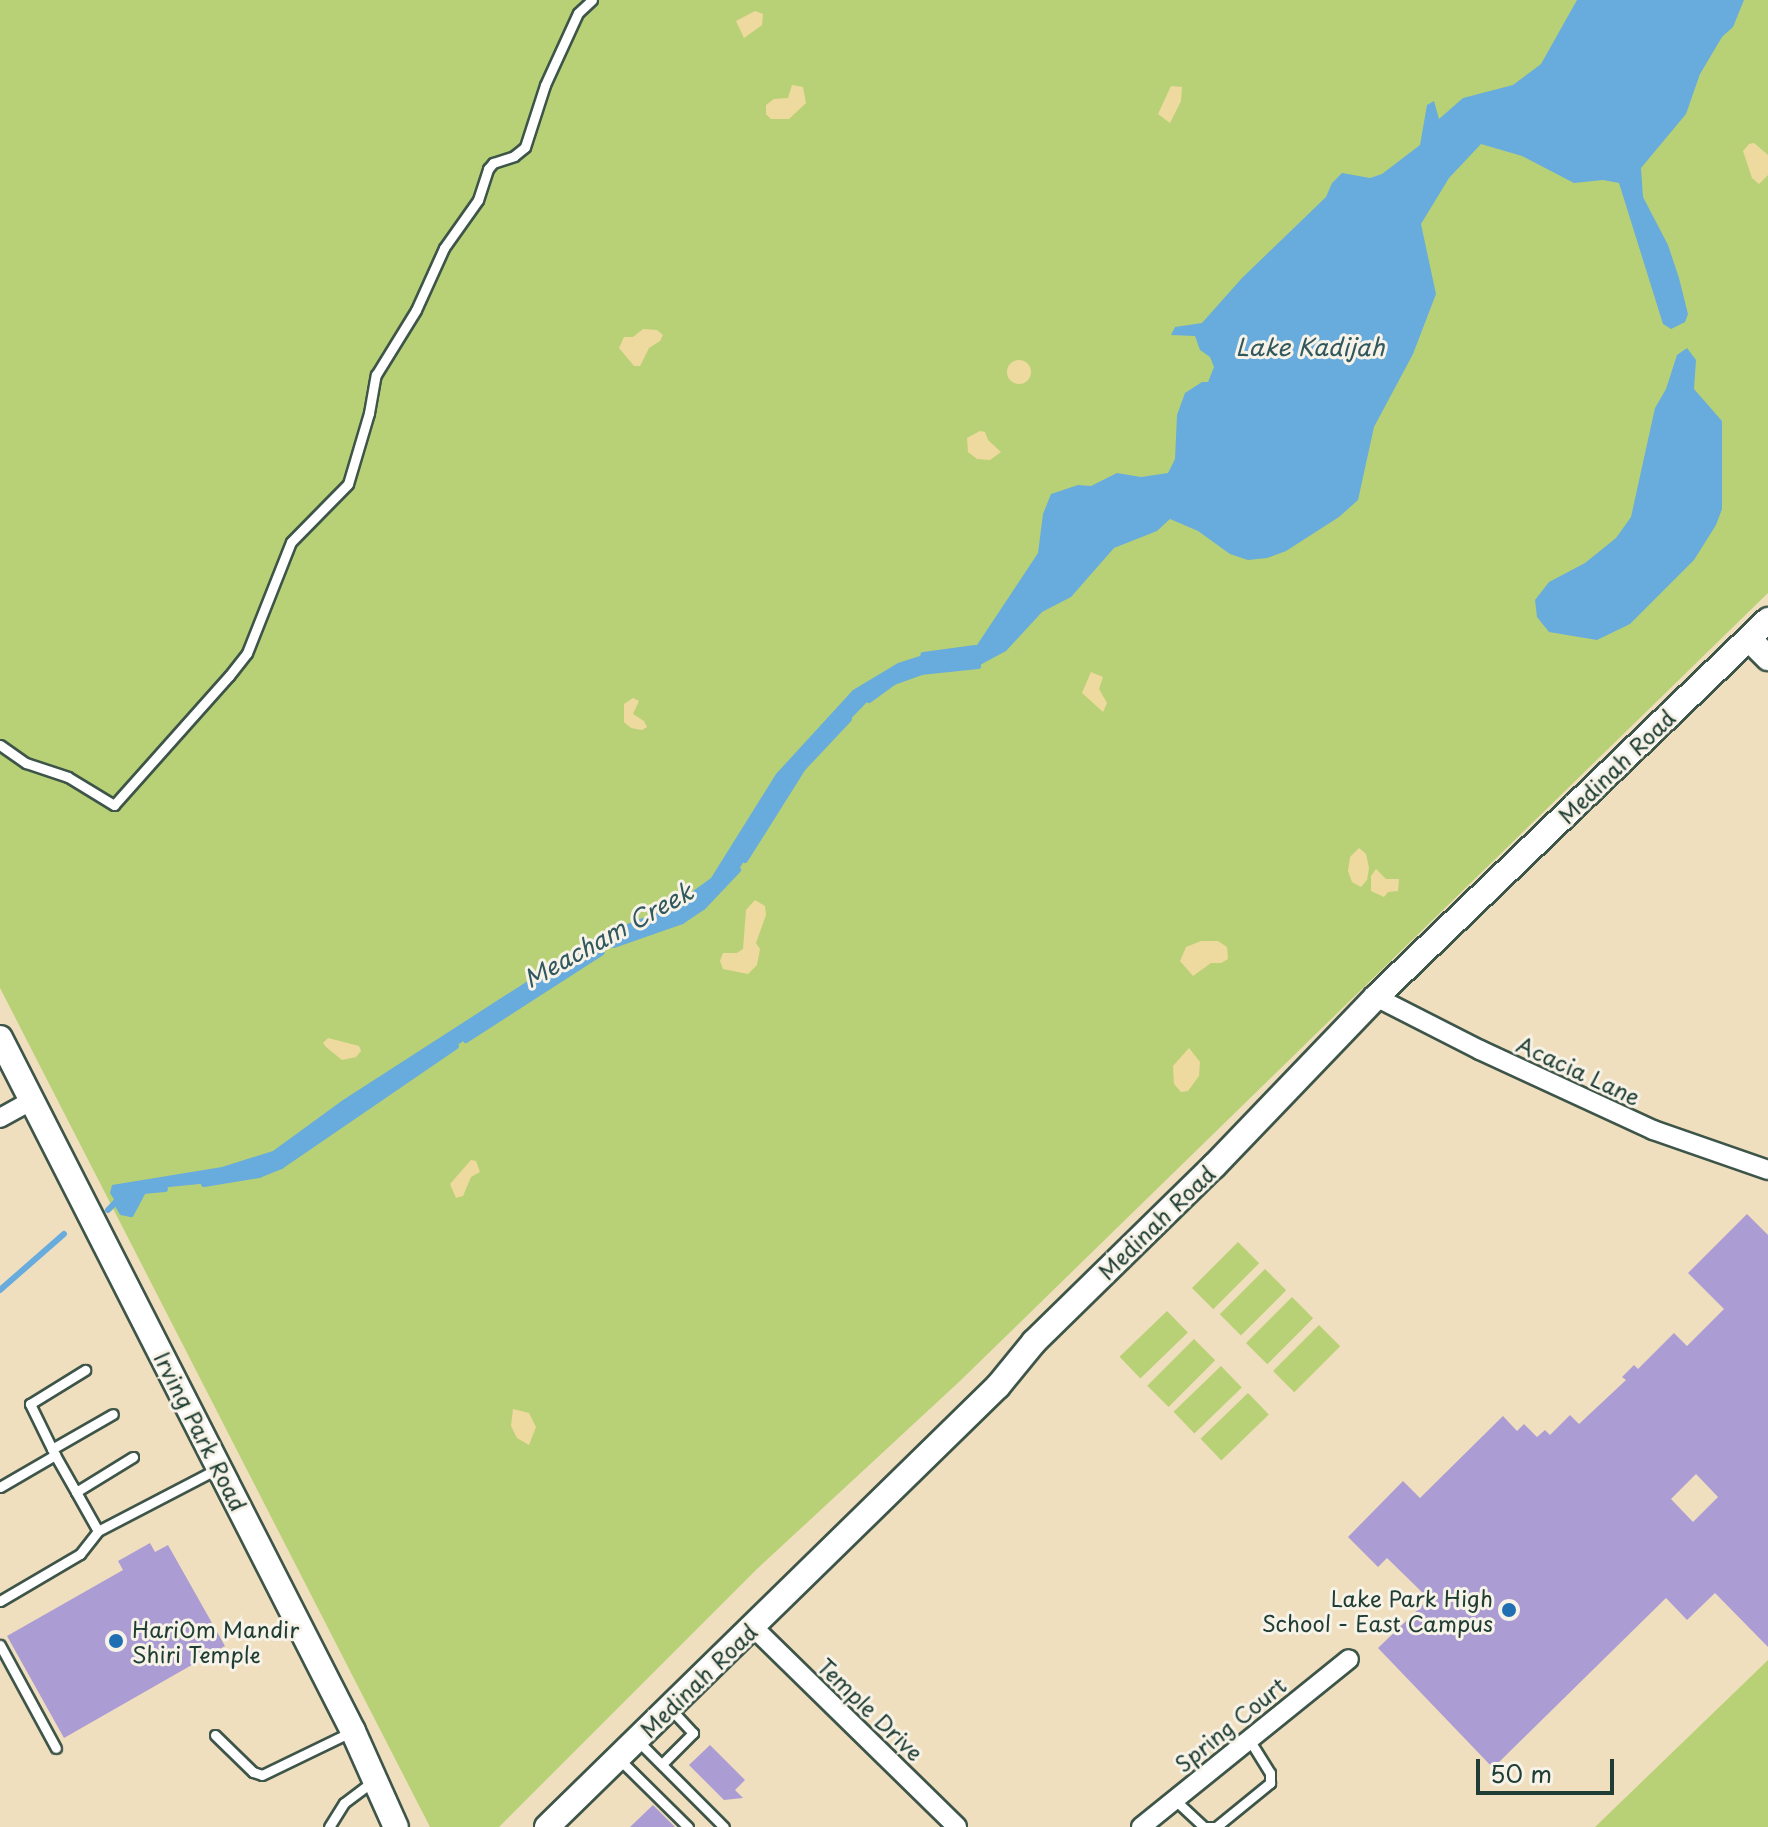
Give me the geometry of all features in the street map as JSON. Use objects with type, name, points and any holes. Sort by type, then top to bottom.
[{"type":"main road","name":"Medinah Road","points":[[557,1824],[618,1757],[998,1386],[1034,1342],[1214,1166],[1376,997],[1768,620]]},
{"type":"main road","points":[[1749,639],[1768,658]]},
{"type":"main road","name":"Irving Park Road","points":[[0,1038],[353,1731],[396,1827]]},
{"type":"street","name":"Acacia Lane","points":[[1376,997],[1480,1050],[1653,1130],[1768,1170]]},
{"type":"street","points":[[0,1118],[32,1100]]},
{"type":"street","name":"Temple Drive","points":[[752,1626],[957,1827]]},
{"type":"street","name":"Spring Court","points":[[1141,1827],[1349,1659]]},
{"type":"lane","points":[[0,745],[26,763],[68,777],[114,805],[229,676],[247,653],[291,542],[348,484],[369,413],[376,375],[416,310],[444,248],[478,200],[488,169],[493,163],[514,156],[525,147],[545,85],[578,13],[592,0]]},
{"type":"lane","points":[[85,1370],[30,1404],[98,1531]]},
{"type":"lane","points":[[0,1487],[113,1414]]},
{"type":"lane","points":[[76,1492],[133,1457]]},
{"type":"lane","points":[[0,1601],[80,1554],[98,1531],[220,1467]]},
{"type":"lane","points":[[0,1645],[56,1748]]},
{"type":"lane","points":[[662,1764],[693,1733],[669,1707]]},
{"type":"lane","points":[[215,1735],[253,1772],[262,1775],[353,1731]]},
{"type":"lane","points":[[636,1740],[724,1827]]},
{"type":"lane","points":[[1175,1800],[1204,1827],[1216,1827],[1270,1783],[1270,1773],[1249,1740]]},
{"type":"lane","points":[[618,1757],[688,1827]]},
{"type":"lane","points":[[329,1827],[344,1803],[375,1780]]},
{"type":"green space","points":[[0,0],[1768,0],[1768,593],[960,1381],[757,1569],[499,1827],[430,1827],[0,988]]},
{"type":"green space","points":[[1238,1242],[1259,1263],[1213,1309],[1192,1288]]},
{"type":"green space","points":[[1265,1269],[1286,1290],[1241,1335],[1220,1314]]},
{"type":"green space","points":[[1292,1297],[1313,1318],[1267,1364],[1246,1343]]},
{"type":"green space","points":[[1167,1311],[1188,1333],[1140,1378],[1120,1357]]},
{"type":"green space","points":[[1319,1325],[1340,1346],[1294,1392],[1273,1371]]},
{"type":"green space","points":[[1194,1339],[1215,1360],[1169,1407],[1147,1386]]},
{"type":"green space","points":[[1221,1366],[1242,1388],[1194,1433],[1174,1412]]},
{"type":"green space","points":[[1248,1393],[1269,1415],[1221,1460],[1201,1439]]},
{"type":"green space","points":[[1768,1660],[1768,1827],[1595,1827]]},
{"type":"sand","points":[[755,11],[763,14],[762,25],[744,38],[736,21]]},
{"type":"sand","points":[[792,85],[803,87],[806,103],[789,119],[771,119],[766,114],[766,105],[774,99],[788,98]]},
{"type":"sand","points":[[1171,86],[1182,87],[1181,101],[1170,123],[1158,114]]},
{"type":"sand","points":[[1754,143],[1768,155],[1768,175],[1759,184],[1752,178],[1743,151]]},
{"type":"sand","points":[[643,329],[657,330],[663,335],[649,348],[640,366],[634,366],[619,348],[624,337],[633,337]]},
{"type":"sand","points":[[1019,360],[1027,364],[1031,372],[1027,380],[1019,384],[1011,380],[1007,372],[1011,364]]},
{"type":"sand","points":[[980,431],[985,432],[988,440],[1001,452],[990,460],[977,459],[968,452],[967,438]]},
{"type":"sand","points":[[1091,672],[1103,677],[1099,689],[1107,703],[1103,712],[1082,693]]},
{"type":"sand","points":[[633,698],[639,701],[633,714],[647,727],[642,730],[631,728],[624,722],[624,704]]},
{"type":"sand","points":[[1359,848],[1366,854],[1369,868],[1367,880],[1361,887],[1352,882],[1348,871],[1350,857]]},
{"type":"sand","points":[[1376,869],[1386,879],[1399,879],[1398,891],[1388,892],[1384,897],[1371,891],[1371,876]]},
{"type":"sand","points":[[755,900],[765,906],[766,915],[756,943],[760,949],[757,965],[748,974],[723,969],[720,961],[723,953],[737,953],[743,949],[746,910]]},
{"type":"sand","points":[[1201,941],[1218,941],[1227,947],[1228,959],[1211,963],[1193,976],[1180,961],[1186,947]]},
{"type":"sand","points":[[328,1038],[359,1046],[361,1051],[356,1057],[342,1060],[323,1043]]},
{"type":"sand","points":[[1189,1048],[1200,1062],[1199,1076],[1188,1091],[1181,1092],[1174,1084],[1173,1066]]},
{"type":"sand","points":[[471,1160],[476,1161],[480,1172],[471,1177],[463,1196],[456,1198],[450,1184]]},
{"type":"sand","points":[[513,1409],[529,1413],[536,1427],[529,1445],[517,1438],[511,1426]]},
{"type":"water","name":"Lake Kadijah","points":[[1577,0],[1744,0],[1733,27],[1722,37],[1700,74],[1686,114],[1641,168],[1643,197],[1668,245],[1679,278],[1688,314],[1685,322],[1671,329],[1663,324],[1619,183],[1603,180],[1574,183],[1522,156],[1481,144],[1449,178],[1421,224],[1436,294],[1413,354],[1374,427],[1358,500],[1339,517],[1286,551],[1267,558],[1248,560],[1230,554],[1198,531],[1170,519],[1157,531],[1114,548],[1071,597],[1042,612],[1006,651],[978,666],[921,672],[894,682],[871,698],[803,768],[739,869],[703,907],[682,921],[622,941],[589,960],[400,1082],[281,1166],[240,1180],[149,1189],[143,1191],[131,1214],[122,1212],[110,1193],[112,1185],[222,1167],[273,1151],[343,1100],[599,935],[671,907],[711,878],[776,774],[853,690],[898,663],[923,655],[975,648],[1038,553],[1043,514],[1051,494],[1078,485],[1091,486],[1117,473],[1141,477],[1168,473],[1175,459],[1177,415],[1185,393],[1202,382],[1208,382],[1214,367],[1210,357],[1200,350],[1195,336],[1171,335],[1175,327],[1202,323],[1242,278],[1326,197],[1332,183],[1342,173],[1370,178],[1382,174],[1420,145],[1427,105],[1434,101],[1439,119],[1463,98],[1513,85],[1541,64]]},
{"type":"water","points":[[1687,348],[1696,360],[1694,389],[1722,421],[1722,509],[1716,525],[1694,560],[1630,624],[1597,640],[1549,632],[1537,617],[1535,600],[1549,582],[1585,563],[1616,538],[1631,517],[1655,408],[1666,389],[1677,355]]},
{"type":"building","points":[[1747,1214],[1768,1235],[1768,1647],[1715,1593],[1687,1620],[1666,1598],[1493,1768],[1378,1648],[1429,1599],[1387,1558],[1378,1567],[1348,1537],[1403,1481],[1420,1498],[1503,1416],[1517,1431],[1524,1424],[1537,1437],[1545,1430],[1550,1435],[1570,1415],[1579,1424],[1626,1380],[1622,1377],[1634,1365],[1638,1369],[1674,1333],[1687,1346],[1724,1309],[1688,1273]],"holes":[[[1696,1474],[1718,1497],[1693,1522],[1671,1499]]]},
{"type":"building","name":"HariOm Mandir Shiri Temple","points":[[150,1543],[155,1552],[168,1545],[225,1646],[64,1738],[7,1636],[123,1570],[118,1561]]},
{"type":"building","points":[[710,1745],[745,1780],[735,1790],[743,1798],[724,1800],[689,1765]]},
{"type":"building","points":[[653,1805],[675,1827],[630,1827]]},
{"type":"waterway","name":"Meacham Creek","points":[[869,700],[894,682],[921,672],[978,666],[975,648],[923,655]]},
{"type":"waterway","name":"Meacham Creek","points":[[745,860],[803,768],[849,719]]},
{"type":"waterway","name":"Meacham Creek","points":[[614,945],[682,921],[703,907],[738,870]]},
{"type":"waterway","name":"Meacham Creek","points":[[466,1040],[601,953]]},
{"type":"waterway","name":"Meacham Creek","points":[[204,1184],[259,1175],[281,1166],[456,1046]]},
{"type":"waterway","name":"Meacham Creek","points":[[108,1210],[116,1202],[122,1212],[131,1214],[143,1191],[165,1189]]},
{"type":"waterway","name":"Meacham Creek","points":[[0,1290],[64,1234]]},
{"type":"place","name":"Lake Park High School - East Campus","points":[[1509,1610]]},
{"type":"place","name":"HariOm Mandir Shiri Temple","points":[[116,1641]]}]
